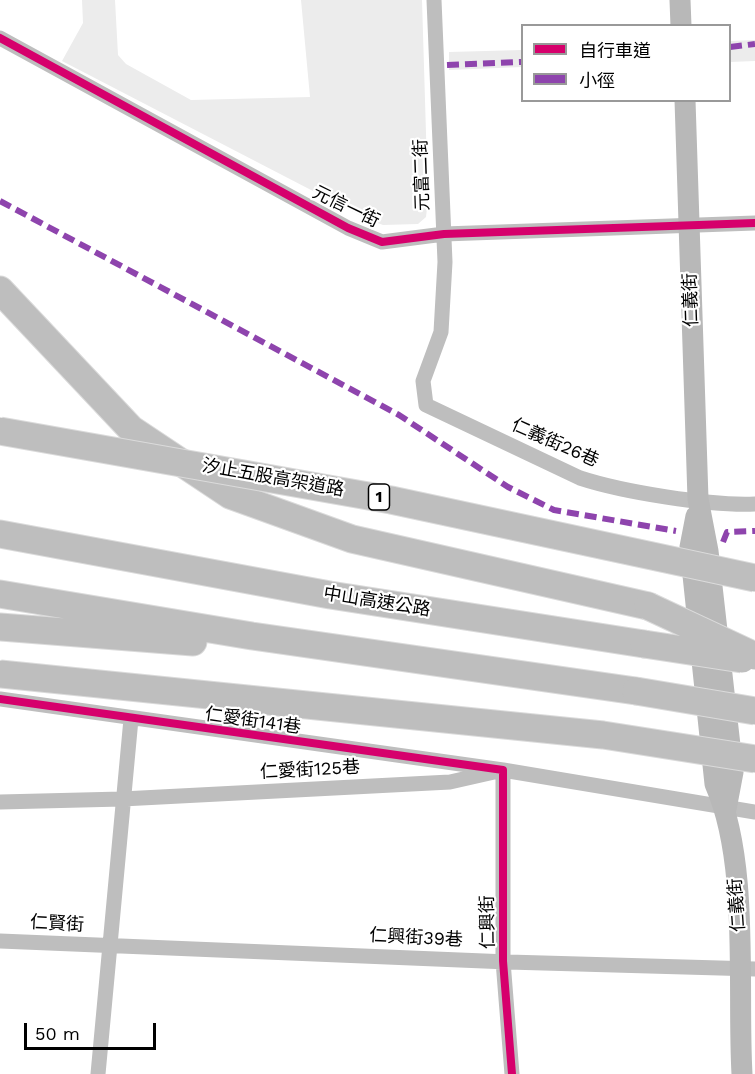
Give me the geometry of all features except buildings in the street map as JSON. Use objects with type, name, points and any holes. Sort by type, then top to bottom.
[{"type":"highway","points":[[0,290],[131,429],[230,495],[352,540],[648,606],[755,656]]},
{"type":"highway","name":"汐止五股高架道路","points":[[0,431],[391,500],[755,579]]},
{"type":"highway","name":"中山高速公路","points":[[0,534],[330,595],[755,660]]},
{"type":"highway","points":[[0,594],[755,711]]},
{"type":"highway","points":[[0,627],[413,659]]},
{"type":"highway","points":[[0,674],[603,735],[755,759]]},
{"type":"street","name":"元富二街","points":[[423,381],[441,332],[444,311],[444,234],[434,0]]},
{"type":"street","points":[[680,0],[681,24]]},
{"type":"street","name":"元信一街","points":[[0,38],[348,228],[382,242],[444,234],[755,223]]},
{"type":"street","name":"仁義街","points":[[685,102],[698,499],[690,547],[715,784],[726,808],[748,969],[742,1074]]},
{"type":"street","name":"仁義街26巷","points":[[423,381],[426,405],[580,478],[601,485],[698,499]]},
{"type":"street","points":[[698,499],[755,504]]},
{"type":"street","name":"仁愛街141巷","points":[[0,699],[503,770]]},
{"type":"street","points":[[98,1074],[131,719]]},
{"type":"street","name":"仁愛街125巷","points":[[0,802],[122,799],[450,782],[503,770],[755,812]]},
{"type":"street","name":"仁興街","points":[[503,770],[503,962],[512,1074]]},
{"type":"street","name":"仁賢街","points":[[0,941],[111,946]]},
{"type":"street","name":"仁興街39巷","points":[[111,946],[503,962],[748,969]]},
{"type":"shaded area","points":[[82,0],[115,0],[118,55],[126,64],[191,100],[310,97],[301,0],[422,0],[428,200],[426,217],[418,224],[383,225],[367,219],[62,61],[83,23]]},
{"type":"shaded area","points":[[755,40],[755,61],[731,62],[731,41]]},
{"type":"shaded area","points":[[521,50],[521,67],[449,70],[449,52]]},
{"type":"marked path","points":[[731,47],[755,44]]},
{"type":"marked path","points":[[447,65],[521,62]]},
{"type":"marked path","points":[[0,201],[399,415],[508,487],[554,510],[676,531]]},
{"type":"marked path","points":[[723,542],[727,532],[755,531]]},
{"type":"cycle path","points":[[0,38],[348,228],[382,242],[444,234],[755,223]]},
{"type":"cycle path","points":[[0,699],[503,770],[503,961],[512,1074]]}]
